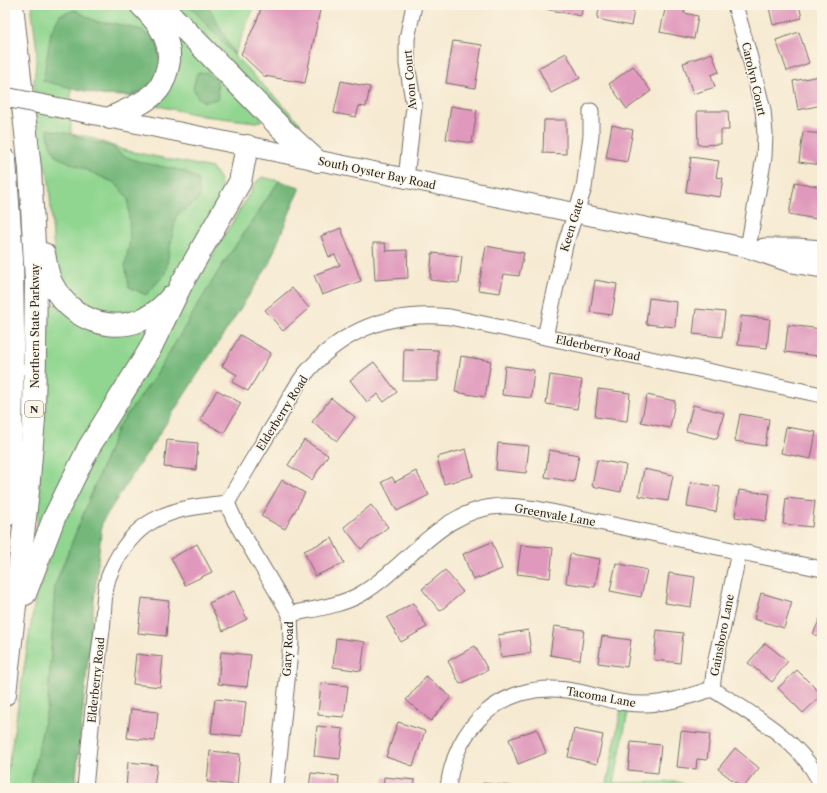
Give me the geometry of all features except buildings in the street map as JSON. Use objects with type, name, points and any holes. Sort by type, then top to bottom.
[{"type":"highway","points":[[110,118],[132,108],[156,92],[165,77],[169,65],[168,46],[165,35],[141,5]]},
{"type":"highway","points":[[161,5],[282,129],[317,160]]},
{"type":"highway","name":"Northern State Parkway","points":[[5,694],[28,491],[34,419],[36,282],[30,169],[14,8]]},
{"type":"highway","points":[[11,648],[26,591],[54,518],[89,447],[149,351],[182,283],[240,182],[247,146]]},
{"type":"highway","name":"Northern State Parkway","points":[[5,160],[8,233],[12,260],[13,333],[11,439],[5,516]]},
{"type":"highway","points":[[30,169],[43,249],[51,283],[62,298],[78,314],[90,321],[109,325],[129,324],[147,317],[162,308],[182,283]]},
{"type":"main road","name":"South Oyster Bay Road","points":[[5,97],[406,179],[576,212],[748,248],[792,263],[822,268]]},
{"type":"main road","name":"South Oyster Bay Road","points":[[748,248],[796,248],[822,250]]},
{"type":"street","name":"Avon Court","points":[[406,179],[414,106],[407,64],[407,39],[414,5]]},
{"type":"street","name":"Carolyn Court","points":[[735,5],[763,110],[765,134],[764,157],[748,248]]},
{"type":"street","name":"Keen Gate","points":[[545,337],[565,245],[584,188],[591,135],[591,111]]},
{"type":"street","name":"Elderberry Road","points":[[85,788],[108,578],[121,552],[130,539],[146,525],[166,514],[186,507],[227,503],[257,451],[306,374],[331,348],[358,331],[394,318],[431,315],[450,317],[822,395]]},
{"type":"street","name":"Gary Road","points":[[227,503],[235,521],[290,614],[291,642],[276,788]]},
{"type":"street","name":"Greenvale Lane","points":[[290,614],[337,604],[360,595],[383,579],[426,539],[447,524],[462,516],[491,507],[504,506],[537,509],[822,569]]},
{"type":"street","name":"Gainsboro Lane","points":[[739,552],[715,664],[712,689],[753,714],[790,745],[807,761],[822,787]]},
{"type":"street","name":"Tacoma Lane","points":[[448,788],[450,771],[459,745],[471,727],[489,710],[512,697],[535,690],[566,690],[616,701],[644,704],[683,698],[712,689]]},
{"type":"green space","points":[[33,5],[132,5],[164,46],[132,99],[129,96],[101,95],[71,87],[71,134],[90,137],[123,150],[212,168],[219,178],[223,191],[166,295],[123,319],[86,312],[63,289],[55,267],[49,182],[37,131],[34,84],[37,51],[32,11]]},
{"type":"green space","points":[[174,5],[255,5],[234,55],[301,124],[291,124]]},
{"type":"green space","points":[[189,5],[208,5],[235,56]]},
{"type":"green space","points":[[75,10],[97,22],[117,24],[142,30],[157,43],[162,69],[151,89],[129,96],[101,95],[43,81],[51,32],[60,15]]},
{"type":"green space","points":[[170,23],[263,120],[256,122],[203,116],[154,105],[170,86],[178,71],[180,63],[181,55],[179,46]]},
{"type":"green space","points":[[206,72],[217,80],[218,99],[204,102],[198,98],[193,88],[197,73]]},
{"type":"green space","points":[[47,129],[71,134],[92,142],[112,146],[122,155],[140,162],[184,171],[198,180],[200,198],[176,216],[165,274],[146,295],[129,287],[125,265],[130,241],[128,198],[115,183],[57,157],[50,145]]},
{"type":"green space","points":[[262,177],[279,181],[221,267],[154,378],[118,427],[55,585],[48,704],[30,788],[5,788],[35,599],[63,517],[102,439],[257,181]]},
{"type":"green space","points":[[279,181],[300,187],[268,266],[102,522],[75,788],[30,788],[48,704],[55,585],[118,427],[154,378],[221,267]]},
{"type":"green space","points":[[59,303],[152,325],[40,538],[37,530],[48,304]]},
{"type":"green space","points":[[621,709],[628,712],[614,783],[679,782],[691,788],[574,788],[607,784]]}]
